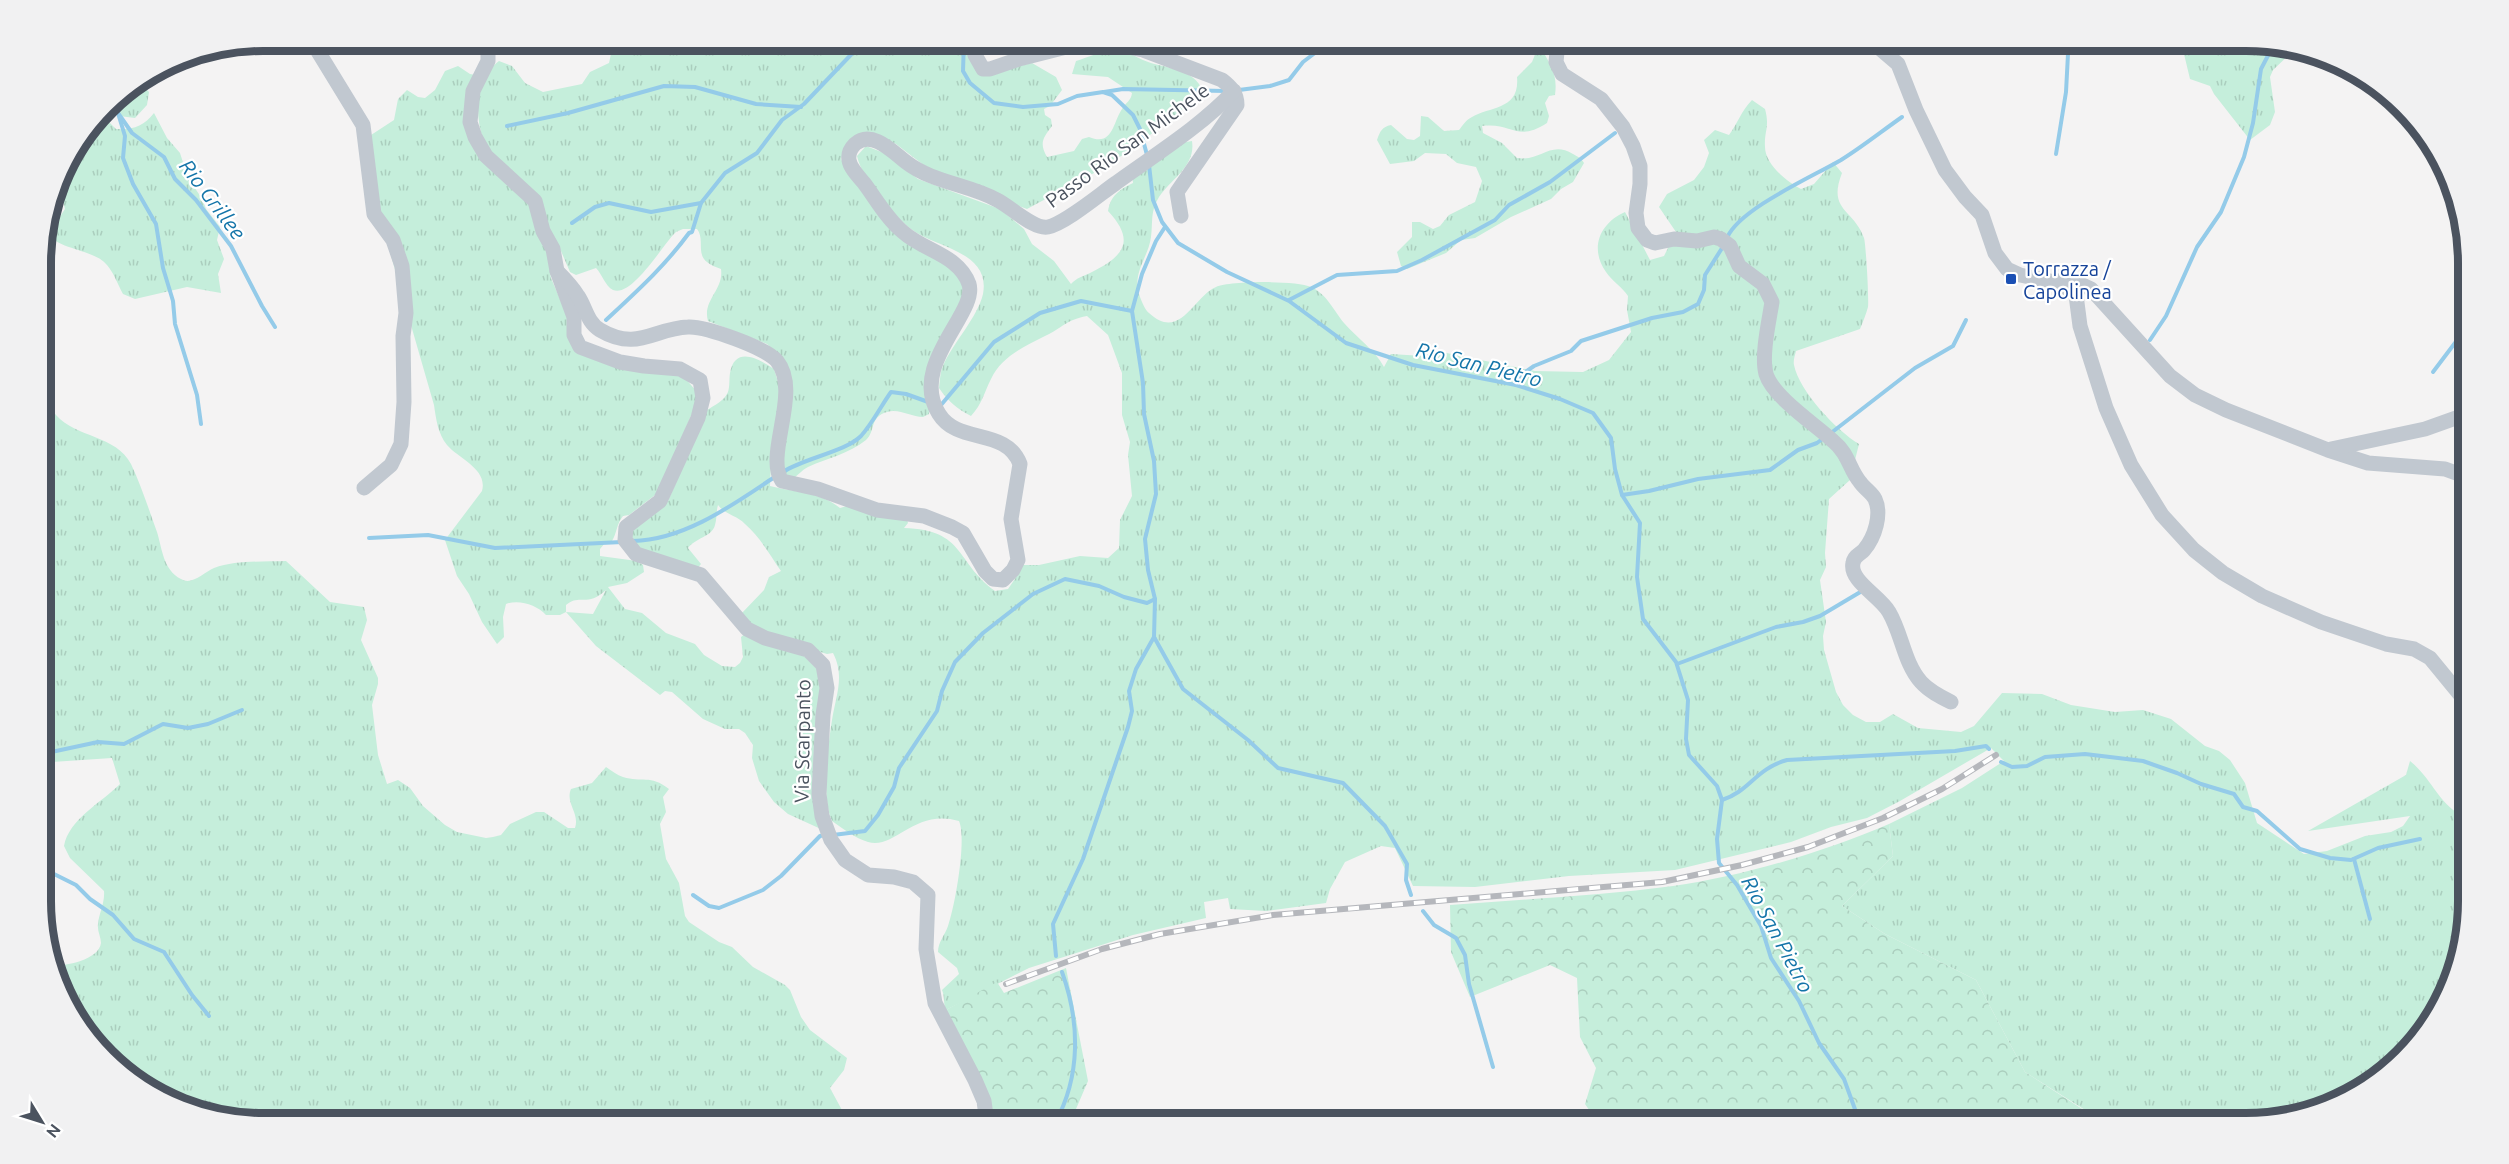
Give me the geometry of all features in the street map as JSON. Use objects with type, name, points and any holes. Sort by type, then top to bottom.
[{"type":"street","points":[[318,51],[363,125],[374,214],[393,240],[402,266],[406,314],[403,336],[404,402],[401,444],[391,465],[364,488]]},
{"type":"street","name":"Via Scarpanto","points":[[488,51],[489,61],[473,92],[470,122],[475,137],[486,156],[536,201],[543,231],[553,249],[574,317],[574,335],[580,347],[620,362],[680,369],[700,380],[704,398],[698,418],[660,501],[626,527],[625,540],[636,554],[701,575],[747,629],[765,638],[808,650],[823,664],[827,688],[823,715],[819,794],[822,816],[831,840],[845,860],[868,875],[894,877],[914,882],[928,895],[926,949],[935,1003],[975,1080],[984,1101],[986,1113]]},
{"type":"street","points":[[974,51],[983,69],[1051,51]]},
{"type":"street","points":[[1146,51],[1222,80],[1234,91],[1237,105],[1234,112],[1177,192],[1181,216]]},
{"type":"street","points":[[1558,51],[1556,62],[1562,74],[1601,99],[1623,127],[1633,146],[1640,166],[1636,213],[1638,228],[1647,240],[1656,243],[1674,239],[1697,241],[1714,237],[1721,239],[1730,246],[1739,266],[1762,284],[1768,293],[1772,302],[1765,360],[1766,376],[1798,413],[1844,452],[1859,482],[1874,498],[1879,518],[1863,552],[1856,555],[1852,564],[1855,576],[1861,585],[1875,594],[1889,611],[1911,667],[1921,682],[1934,693],[1951,702]]},
{"type":"street","points":[[1883,51],[1898,64],[1916,110],[1945,170],[1982,215],[1995,253],[2007,269],[2020,275],[2060,283],[2076,295],[2080,326],[2106,408],[2131,465],[2162,515],[2194,550],[2223,573],[2262,596],[2321,622],[2386,644],[2414,649],[2430,658],[2458,692]]},
{"type":"street","name":"Passo Rio San Michele","points":[[1013,570],[1018,560],[1011,519],[1021,472],[1018,457],[1000,442],[950,426],[938,413],[932,399],[931,383],[936,363],[949,332],[967,303],[969,284],[961,270],[951,260],[916,242],[892,221],[850,164],[850,152],[854,145],[862,140],[879,142],[925,174],[995,198],[1036,226],[1047,227],[1082,208],[1194,125],[1234,91]]},
{"type":"street","name":"Via Scarpanto","points":[[558,271],[579,297],[590,322],[610,334],[629,339],[647,338],[687,326],[699,327],[765,351],[775,358],[782,368],[785,379],[785,403],[775,466],[782,481],[818,489],[877,510],[910,513],[939,521],[963,533],[985,571],[993,579],[1003,580],[1013,570]]},
{"type":"street","points":[[2051,281],[2072,280],[2091,289],[2170,376],[2195,395],[2226,410],[2328,450],[2368,463],[2445,469],[2458,474]]},
{"type":"street","points":[[2328,450],[2425,429],[2458,417]]},
{"type":"green space","points":[[612,51],[972,51],[976,67],[1012,68],[1032,63],[1056,77],[1062,90],[1050,106],[1044,109],[1045,115],[1051,119],[1052,126],[1043,141],[1047,157],[1074,151],[1082,139],[1089,137],[1103,139],[1108,136],[1132,93],[1108,77],[1072,74],[1076,61],[1107,51],[1121,51],[1186,73],[1199,84],[1203,92],[1129,151],[1094,173],[1027,209],[938,176],[896,144],[882,138],[844,149],[841,159],[850,177],[920,248],[958,274],[966,292],[931,356],[929,414],[923,417],[892,411],[881,414],[866,440],[845,452],[808,467],[793,479],[779,470],[785,447],[776,352],[767,344],[708,321],[708,307],[719,283],[721,269],[704,259],[697,229],[683,229],[676,232],[638,278],[621,290],[610,288],[596,268],[576,275],[570,272],[561,251],[483,140],[478,109],[481,87],[491,69],[499,61],[512,66],[525,83],[543,92],[582,84],[590,72],[609,63]]},
{"type":"green space","points":[[1537,51],[1542,51],[1552,69],[1555,81],[1555,95],[1549,96],[1545,103],[1549,116],[1547,123],[1537,129],[1521,132],[1501,127],[1482,126],[1483,133],[1502,143],[1517,158],[1533,157],[1558,149],[1573,154],[1584,163],[1573,182],[1551,199],[1511,217],[1475,238],[1461,240],[1446,253],[1407,269],[1401,266],[1397,252],[1412,237],[1412,222],[1420,222],[1433,229],[1440,226],[1449,215],[1475,202],[1482,181],[1476,167],[1457,163],[1446,154],[1425,153],[1414,161],[1390,164],[1377,140],[1380,132],[1391,125],[1407,139],[1414,140],[1420,136],[1421,116],[1428,117],[1444,131],[1459,130],[1470,118],[1509,101],[1517,88],[1517,77],[1532,62]]},
{"type":"green space","points":[[2182,51],[2259,51],[2288,55],[2273,70],[2270,77],[2275,112],[2270,125],[2250,140],[2210,86],[2190,79]]},
{"type":"green space","points":[[458,66],[476,75],[466,125],[527,198],[547,251],[551,278],[568,318],[570,342],[685,378],[697,392],[698,399],[659,492],[629,515],[623,516],[612,541],[605,543],[600,549],[600,556],[637,561],[643,565],[644,572],[627,583],[608,587],[625,609],[642,613],[666,633],[695,644],[704,655],[722,666],[735,667],[740,663],[743,657],[741,637],[746,633],[799,651],[822,674],[823,830],[788,814],[774,802],[759,781],[752,758],[753,745],[745,733],[739,729],[725,729],[703,719],[672,692],[665,691],[660,695],[596,646],[566,612],[560,615],[546,615],[538,608],[528,604],[516,602],[506,604],[503,617],[504,637],[497,644],[457,576],[445,540],[482,491],[483,483],[477,470],[447,445],[439,431],[434,405],[381,221],[371,135],[394,120],[398,99],[407,90],[418,97],[425,98],[435,90],[445,71]],"holes":[[[606,590],[593,614],[566,612],[566,605],[575,600],[594,598]]]},
{"type":"green space","points":[[144,87],[149,92],[147,105],[135,118],[119,116],[114,112],[134,95]]},
{"type":"green space","points":[[1752,100],[1765,109],[1766,153],[1773,166],[1789,182],[1801,189],[1814,184],[1833,162],[1842,173],[1838,186],[1840,203],[1860,228],[1865,242],[1868,307],[1860,329],[1796,351],[1794,362],[1797,375],[1811,398],[1840,430],[1859,444],[1850,480],[1829,499],[1826,567],[1820,580],[1826,622],[1823,636],[1824,650],[1836,692],[1843,705],[1853,715],[1866,722],[1880,722],[1893,714],[1918,728],[1961,732],[1974,726],[2002,693],[2042,694],[2071,705],[2115,712],[2143,710],[2171,719],[2205,746],[2219,751],[2230,760],[2245,783],[2257,823],[2304,854],[2327,851],[2365,836],[2391,832],[2403,826],[2410,816],[2308,831],[2406,775],[2410,761],[2449,807],[2458,811],[2458,914],[2451,956],[2442,982],[2430,1007],[2405,1041],[2375,1069],[2340,1091],[2301,1106],[2259,1113],[2090,1113],[2025,1072],[1976,980],[1885,934],[1842,906],[1893,856],[1889,824],[1962,788],[2004,761],[1991,748],[1867,818],[1831,827],[1791,842],[1675,870],[1569,876],[1475,887],[1413,886],[1395,848],[1381,846],[1345,862],[1330,889],[1326,903],[1266,911],[1230,909],[1228,898],[1204,902],[1206,918],[1133,935],[1029,968],[946,1010],[942,990],[959,974],[957,968],[938,952],[951,916],[957,889],[962,842],[959,821],[943,818],[930,820],[878,843],[858,838],[832,821],[827,798],[826,771],[839,678],[837,661],[833,653],[827,654],[760,634],[741,614],[764,590],[769,577],[781,571],[764,546],[742,521],[718,505],[713,529],[688,548],[701,564],[696,570],[635,550],[631,531],[668,501],[707,410],[719,402],[729,390],[733,364],[737,359],[748,357],[762,361],[774,369],[780,388],[770,486],[816,496],[840,508],[847,506],[907,519],[908,523],[904,528],[924,530],[949,541],[982,580],[995,591],[1008,589],[1017,576],[1020,565],[1039,565],[1080,556],[1108,558],[1119,548],[1120,520],[1132,496],[1128,455],[1130,442],[1122,415],[1122,373],[1108,335],[1087,316],[1069,322],[1007,358],[991,379],[978,407],[971,416],[957,407],[939,388],[942,368],[980,303],[983,294],[983,280],[978,268],[970,260],[959,252],[911,229],[895,214],[871,185],[857,156],[866,146],[884,153],[918,179],[1000,209],[1024,229],[1032,244],[1054,261],[1071,284],[1119,254],[1124,239],[1122,231],[1108,211],[1116,194],[1133,183],[1132,171],[1180,143],[1192,141],[1190,158],[1182,172],[1164,190],[1156,202],[1151,237],[1139,273],[1140,297],[1148,312],[1160,321],[1178,320],[1216,287],[1248,283],[1292,283],[1311,287],[1322,294],[1344,323],[1371,349],[1384,367],[1391,354],[1423,356],[1437,351],[1535,371],[1583,372],[1609,360],[1631,332],[1627,310],[1628,296],[1606,272],[1598,254],[1598,245],[1604,229],[1625,212],[1650,260],[1664,256],[1676,232],[1659,207],[1667,194],[1694,180],[1704,167],[1709,153],[1704,140],[1715,130],[1729,135]]},
{"type":"green space","points":[[154,113],[167,138],[180,153],[188,178],[206,209],[220,227],[217,240],[224,259],[218,274],[221,293],[187,287],[135,299],[123,294],[112,272],[101,260],[53,239],[56,219],[59,218],[65,209],[61,200],[67,182],[79,157],[95,134],[107,120],[116,129],[133,128],[146,121]]},
{"type":"green space","points":[[51,408],[64,423],[116,447],[131,464],[142,489],[164,558],[170,570],[181,579],[189,581],[198,578],[222,565],[286,561],[330,602],[364,607],[367,620],[361,640],[378,678],[372,705],[378,755],[387,784],[398,780],[410,788],[423,806],[445,825],[457,832],[486,838],[501,835],[510,824],[536,812],[544,812],[568,828],[575,828],[576,818],[570,799],[571,789],[592,783],[606,767],[623,777],[651,780],[669,789],[663,797],[666,812],[660,824],[666,859],[679,883],[685,916],[689,922],[719,942],[732,947],[753,967],[785,985],[790,990],[801,1017],[810,1030],[847,1058],[844,1070],[830,1088],[844,1113],[250,1113],[208,1106],[182,1097],[145,1077],[113,1051],[79,1007],[67,982],[61,965],[81,961],[99,949],[101,943],[98,924],[104,891],[70,858],[64,846],[67,836],[79,820],[120,784],[112,758],[52,762]]},
{"type":"green space","points":[[1889,824],[1893,856],[1842,906],[1885,934],[1976,980],[2025,1072],[2088,1113],[1591,1113],[1585,1104],[1596,1068],[1580,1037],[1577,978],[1550,965],[1470,997],[1451,952],[1450,905],[1617,892],[1700,882],[1783,862]]},
{"type":"green space","points":[[1066,968],[1088,1081],[1074,1113],[988,1113],[946,1010],[997,982],[1004,993]]},
{"type":"waterway","points":[[572,223],[595,207],[609,203],[651,212],[701,203],[725,173],[757,153],[782,120],[804,104],[855,51]]},
{"type":"waterway","name":"Rio San Pietro","points":[[964,51],[963,71],[970,83],[994,103],[1023,107],[1058,104],[1077,96],[1103,92],[1112,95],[1133,115],[1140,129],[1147,155]]},
{"type":"waterway","points":[[1239,90],[1270,86],[1289,80],[1303,62],[1318,51]]},
{"type":"waterway","points":[[2056,154],[2066,92],[2069,51]]},
{"type":"waterway","points":[[2150,340],[2166,316],[2197,247],[2221,212],[2244,157],[2253,123],[2261,69],[2270,53]]},
{"type":"waterway","points":[[507,126],[568,113],[664,86],[695,87],[756,104],[801,107]]},
{"type":"waterway","points":[[1104,92],[1123,89],[1226,91]]},
{"type":"waterway","name":"Rio Grillee","points":[[116,110],[132,133],[164,157],[175,179],[196,200],[231,246],[275,327]]},
{"type":"waterway","points":[[117,110],[125,136],[123,158],[133,184],[156,224],[163,268],[173,301],[175,324],[197,395],[201,424]]},
{"type":"waterway","points":[[1727,238],[1734,227],[1761,205],[1841,160],[1902,117]]},
{"type":"waterway","points":[[1289,300],[1337,275],[1397,271],[1422,260],[1495,220],[1509,205],[1550,182],[1615,133]]},
{"type":"waterway","name":"Rio San Pietro","points":[[1149,165],[1153,200],[1162,222],[1178,243],[1227,272],[1289,301],[1346,343],[1413,365],[1516,385],[1560,399],[1593,413],[1611,438],[1615,469],[1622,495],[1640,523],[1637,577],[1643,619],[1676,662],[1688,700],[1686,739],[1689,755],[1717,786],[1722,800],[1717,839],[1719,863],[1737,885],[1761,926],[1771,958],[1799,1001],[1819,1043],[1844,1079],[1856,1113]]},
{"type":"waterway","points":[[606,320],[650,278],[692,232],[701,203]]},
{"type":"waterway","points":[[1056,956],[1053,924],[1083,859],[1128,727],[1132,711],[1129,691],[1136,669],[1154,637],[1155,599],[1148,570],[1145,539],[1156,494],[1154,461],[1144,414],[1143,383],[1132,311],[1142,274],[1156,241],[1165,227]]},
{"type":"waterway","points":[[1516,385],[1521,375],[1534,366],[1571,351],[1581,341],[1652,318],[1683,312],[1698,304],[1704,290],[1705,275],[1724,245]]},
{"type":"waterway","points":[[938,404],[941,405],[994,342],[1040,313],[1081,301],[1132,311]]},
{"type":"waterway","points":[[1831,433],[1915,368],[1953,346],[1966,320]]},
{"type":"waterway","points":[[2433,372],[2458,339]]},
{"type":"waterway","points":[[783,472],[854,442],[865,431],[891,392],[906,394],[931,403]]},
{"type":"waterway","points":[[1622,495],[1698,479],[1770,470],[1798,450],[1817,443],[1825,437]]},
{"type":"waterway","points":[[633,541],[671,534],[708,519],[776,476]]},
{"type":"waterway","points":[[369,538],[428,535],[495,548],[622,542]]},
{"type":"waterway","points":[[833,835],[865,831],[878,815],[894,787],[899,768],[937,711],[942,691],[955,662],[983,633],[1033,594],[1065,579],[1099,586],[1124,597],[1147,603],[1155,599]]},
{"type":"waterway","points":[[1677,664],[1776,627],[1820,616],[1862,591]]},
{"type":"waterway","points":[[1154,637],[1183,689],[1248,740],[1278,768],[1343,783],[1385,826],[1407,864],[1406,880],[1411,895]]},
{"type":"waterway","points":[[51,752],[98,742],[124,744],[163,724],[188,728],[208,724],[242,710]]},
{"type":"waterway","points":[[1722,800],[1732,796],[1767,769],[1787,760],[1955,751],[1986,746],[1989,749]]},
{"type":"waterway","points":[[2001,762],[2012,767],[2027,766],[2045,757],[2085,754],[2143,761],[2201,784],[2234,794],[2243,807],[2257,811],[2300,849],[2330,858],[2351,860],[2378,848],[2420,839]]},
{"type":"waterway","points":[[693,895],[709,906],[719,908],[763,890],[781,876],[820,836],[825,835]]},
{"type":"waterway","points":[[2354,859],[2370,919]]},
{"type":"waterway","points":[[51,872],[76,885],[90,899],[113,915],[134,939],[164,952],[192,995],[209,1016]]},
{"type":"waterway","points":[[1423,911],[1434,925],[1456,938],[1465,955],[1469,984],[1493,1067]]},
{"type":"waterway","points":[[1060,1113],[1070,1087],[1075,1049],[1072,1010],[1062,972]]},
{"type":"railway","points":[[1006,984],[1102,949],[1160,934],[1273,915],[1662,882],[1742,865],[1808,847],[1883,818],[1942,789],[1996,755]]},
{"type":"place","name":"Torrazza / Capolinea","points":[[2011,279]]}]
